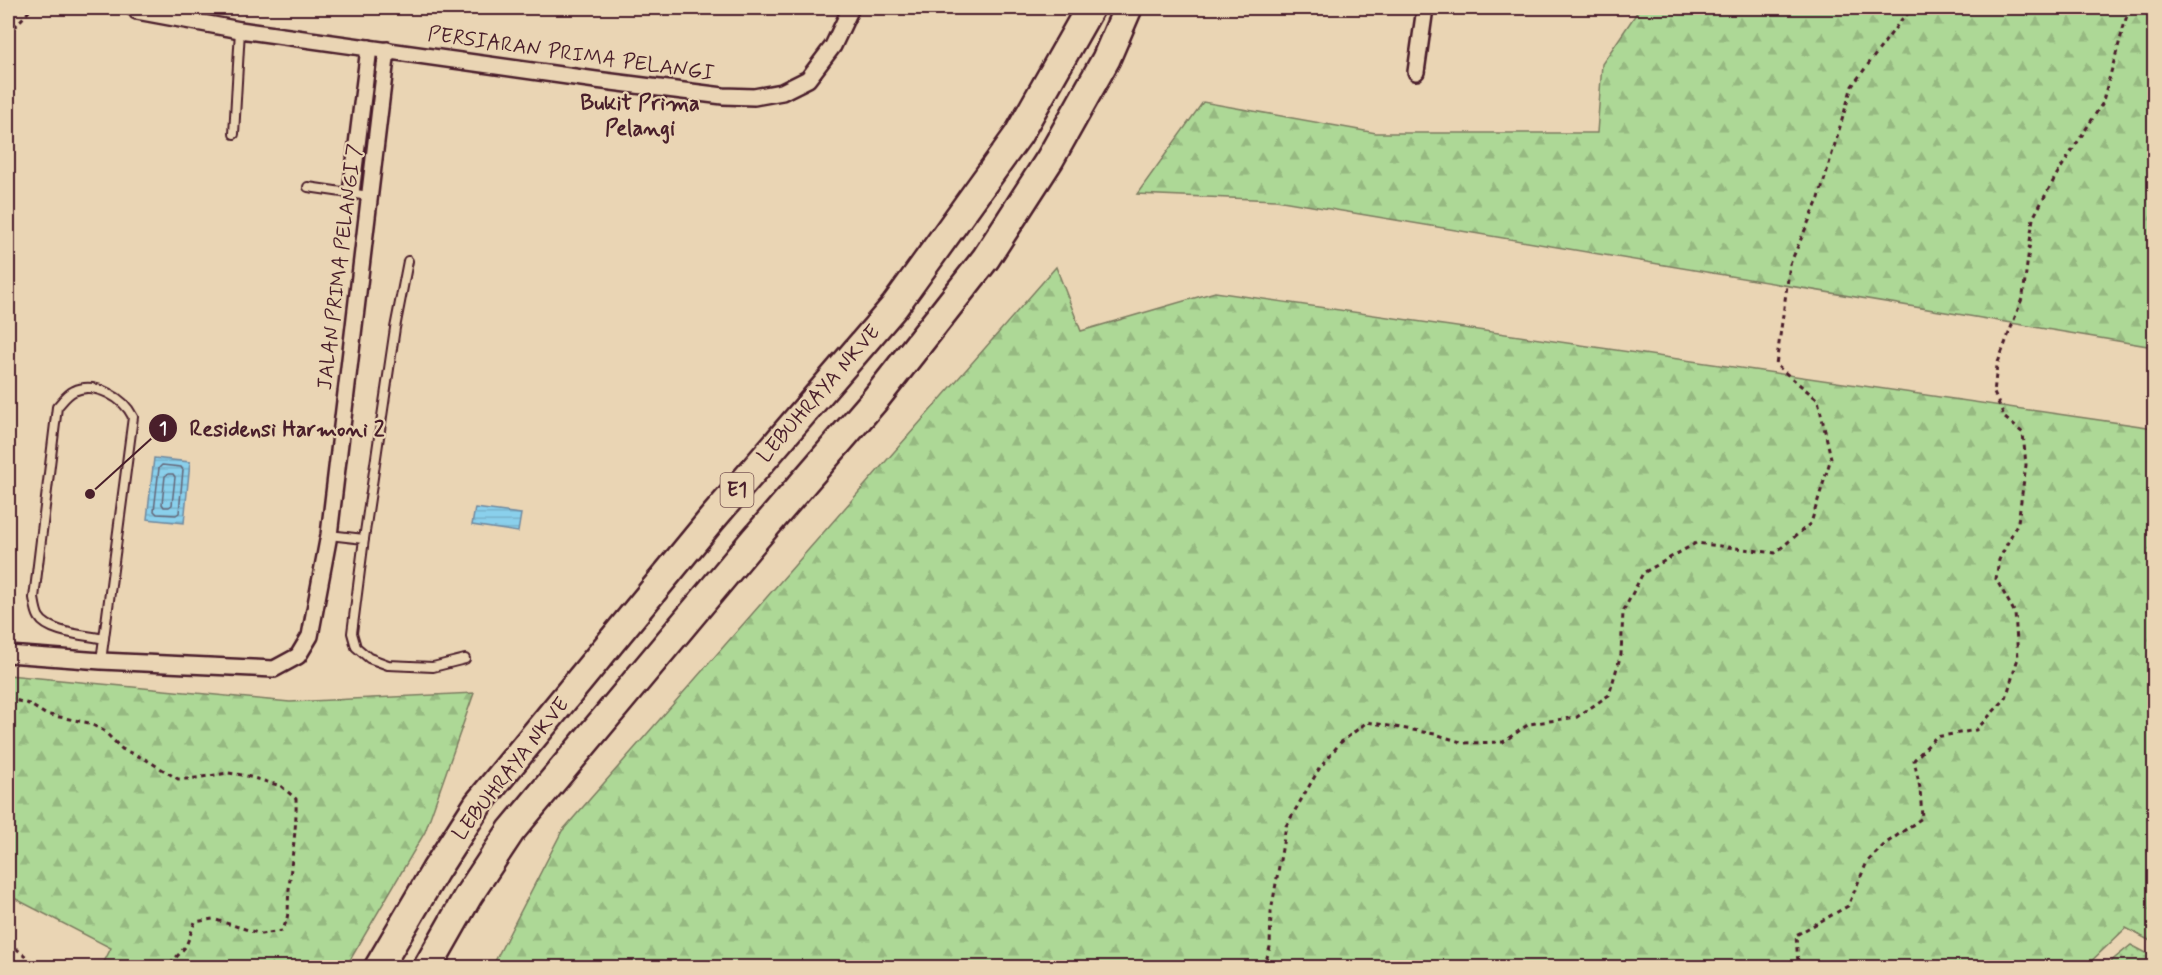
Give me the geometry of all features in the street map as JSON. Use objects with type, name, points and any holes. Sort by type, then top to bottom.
[{"type":"highway","name":"LEBUHRAYA NKVE","points":[[378,968],[435,871],[478,804],[712,519],[894,307],[949,233],[1018,135],[1090,8]]},
{"type":"highway","name":"LEBUHRAYA NKVE","points":[[427,968],[468,896],[511,831],[754,540],[873,402],[986,258],[1050,159],[1106,59],[1128,8]]},
{"type":"street","name":"PERSIARAN PRIMA PELANGI","points":[[133,9],[240,30],[723,96],[754,97],[782,92],[808,79],[832,46],[851,8]]},
{"type":"street","points":[[1416,72],[1425,8]]},
{"type":"street","points":[[351,193],[369,48]]},
{"type":"street","name":"JALAN PRIMA PELANGI 7","points":[[8,654],[274,669],[298,656],[310,636],[329,535],[387,50]]},
{"type":"lane","points":[[234,135],[240,30]]},
{"type":"lane","points":[[308,187],[369,196]]},
{"type":"lane","points":[[408,261],[395,328],[352,633],[356,647],[369,658],[388,665],[433,667],[465,659]]},
{"type":"lane","points":[[101,661],[104,639],[133,417],[128,407],[107,392],[82,388],[71,392],[57,407],[34,598],[38,616],[44,624],[104,639]]},
{"type":"lane","points":[[329,535],[364,539]]},
{"type":"path","points":[[8,34],[32,8]]},
{"type":"path","points":[[1264,968],[1270,947],[1270,912],[1286,826],[1319,769],[1340,743],[1367,722],[1435,734],[1464,743],[1503,742],[1529,724],[1577,717],[1609,695],[1621,654],[1623,612],[1643,573],[1696,543],[1775,553],[1811,523],[1832,458],[1818,400],[1776,365],[1790,264],[1819,198],[1852,86],[1902,19],[1914,8]]},
{"type":"path","points":[[1802,968],[1798,964],[1796,934],[1848,906],[1867,862],[1885,844],[1922,818],[1920,788],[1914,760],[1936,737],[1976,730],[2006,698],[2018,658],[2015,613],[1996,579],[1999,560],[2018,522],[2026,465],[2023,433],[2005,418],[1994,393],[1997,365],[2023,296],[2033,218],[2057,174],[2102,104],[2129,8]]},
{"type":"path","points":[[8,698],[29,704],[45,714],[89,723],[104,732],[122,749],[178,778],[189,779],[228,773],[243,775],[281,786],[296,799],[297,823],[288,892],[289,916],[282,932],[261,934],[213,919],[195,922],[186,946],[167,968]]},
{"type":"path","points":[[8,944],[40,968]]},
{"type":"path","points":[[2127,968],[2142,962],[2148,968]]},
{"type":"green space","points":[[1640,8],[2154,8],[2154,347],[1276,200],[1137,194],[1203,102],[1376,133],[1597,133],[1602,64]]},
{"type":"green space","points":[[1056,267],[1081,331],[1215,292],[2154,428],[2154,943],[2126,928],[2084,968],[492,967],[562,831]]},
{"type":"green space","points":[[8,675],[290,702],[474,693],[425,832],[346,967],[101,968],[111,948],[8,895]]},
{"type":"green space","points":[[2131,945],[2154,957],[2154,967],[2104,967]]},
{"type":"water","points":[[154,458],[190,462],[184,523],[147,519]]},
{"type":"water","points":[[475,508],[521,514],[518,532],[472,525]]},
{"type":"place","name":"Residensi Harmoni 2","points":[[90,494]]},
{"type":"district","name":"Bukit Prima Pelangi","points":[[640,116]]}]
